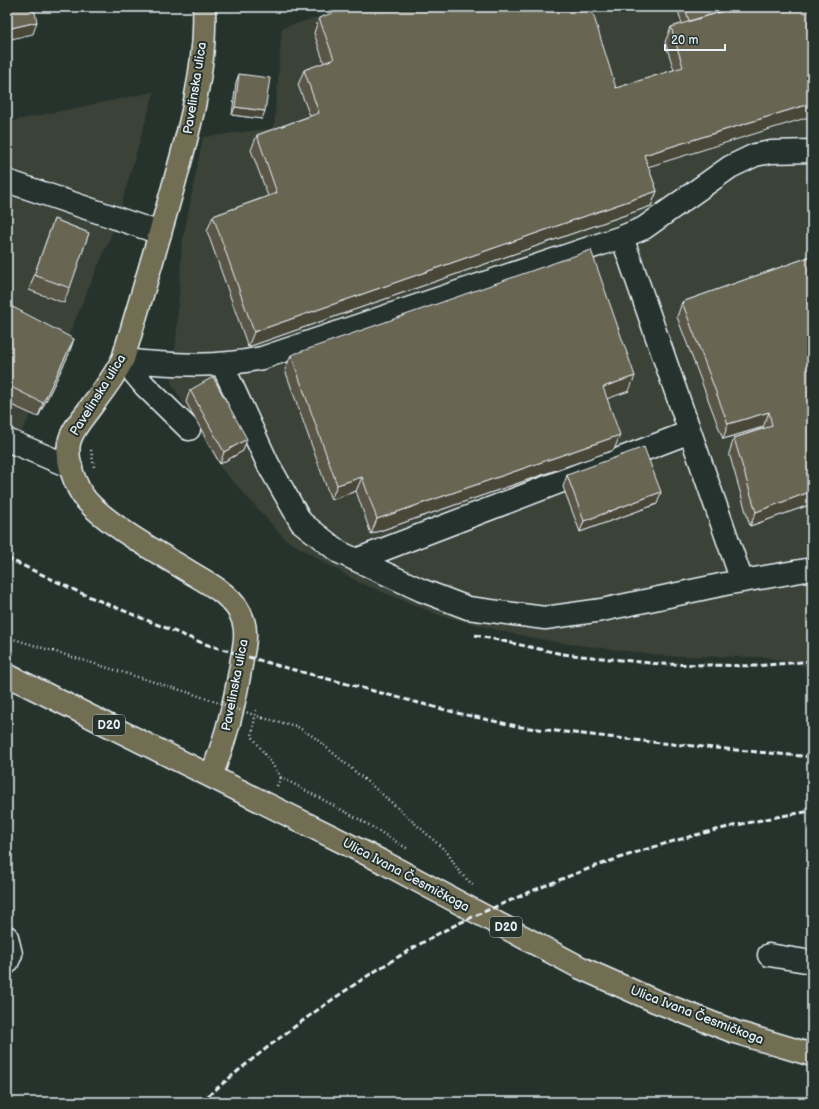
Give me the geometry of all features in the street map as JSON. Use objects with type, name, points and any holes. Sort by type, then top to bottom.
[{"type":"main road","name":"Pavelinska ulica","points":[[204,7],[205,21],[201,60],[187,138],[123,360],[107,385],[75,428],[69,443],[71,467],[85,498],[102,515],[214,587],[237,606],[243,620],[245,636],[232,713],[223,746],[211,776]]},
{"type":"main road","name":"Ulica Ivana Česmičkoga","points":[[7,675],[383,862],[581,968],[655,1001],[735,1032],[812,1055]]},
{"type":"lane","points":[[123,360],[172,365],[222,364],[262,358],[622,237],[644,228],[730,166],[755,155],[771,152],[812,151]]},
{"type":"lane","points":[[7,182],[160,233]]},
{"type":"lane","points":[[622,237],[742,581]]},
{"type":"lane","points":[[123,360],[145,386],[189,429]]},
{"type":"lane","points":[[222,364],[268,464],[301,522],[339,552],[421,590],[468,608],[545,618],[602,610],[742,581],[812,569]]},
{"type":"lane","points":[[356,560],[690,432]]},
{"type":"lane","points":[[7,440],[71,467]]},
{"type":"lane","points":[[7,937],[11,954],[7,963]]},
{"type":"lane","points":[[769,955],[812,962]]},
{"type":"path","points":[[7,637],[190,692],[263,718],[296,726],[314,737],[447,852],[460,873],[474,886],[459,880]]},
{"type":"path","points":[[281,777],[364,822],[414,853]]},
{"type":"shaded area","points":[[351,7],[812,7],[812,668],[766,657],[667,656],[562,643],[509,633],[439,615],[358,582],[285,539],[220,467],[171,382],[176,343],[182,244],[203,137],[274,128],[282,28]]},
{"type":"shaded area","points":[[154,92],[115,226],[53,372],[7,459],[7,122]]},
{"type":"building","points":[[7,7],[34,7],[37,22],[7,29]]},
{"type":"building","points":[[348,7],[591,7],[616,88],[683,67],[671,27],[737,7],[812,7],[812,103],[644,155],[657,191],[254,332],[213,216],[277,193],[257,135],[319,113],[304,70],[334,59],[319,18]]},
{"type":"building","points":[[685,7],[737,7],[689,21]]},
{"type":"building","points":[[239,74],[270,78],[265,111],[235,107]]},
{"type":"building","points":[[54,219],[89,233],[70,288],[34,275]]},
{"type":"building","points":[[591,250],[635,376],[603,387],[620,435],[377,519],[362,477],[337,485],[291,355]]},
{"type":"building","points":[[812,256],[812,491],[756,512],[734,438],[772,426],[769,412],[728,424],[682,302]]},
{"type":"building","points":[[7,304],[74,339],[43,403],[7,385]]},
{"type":"building","points":[[213,377],[247,439],[224,452],[190,390]]},
{"type":"building","points":[[644,447],[661,492],[584,521],[567,475]]},
{"type":"railway","points":[[7,558],[83,594],[205,644],[279,666],[457,713],[521,727],[661,743],[812,757]]},
{"type":"railway","points":[[475,635],[562,654],[660,664],[756,666],[812,661]]},
{"type":"railway","points":[[201,1102],[256,1056],[313,1013],[372,973],[434,936],[461,922],[546,885],[620,858],[696,835],[812,811]]}]
